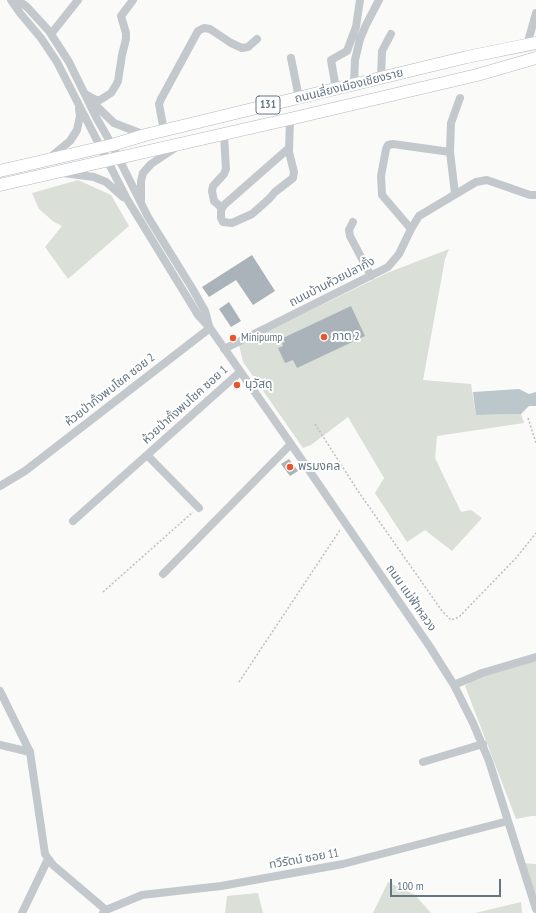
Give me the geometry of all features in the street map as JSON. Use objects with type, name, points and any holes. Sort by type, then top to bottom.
[{"type":"highway","name":"ถนนเลี่ยงเมืองเชียงราย","points":[[0,171],[467,57],[532,44]]},
{"type":"highway","name":"ถนนเลี่ยงเมืองเชียงราย","points":[[0,185],[477,75],[535,58]]},
{"type":"street","points":[[11,0],[41,38],[57,62],[77,101],[107,146],[113,159],[192,288],[205,311],[210,328]]},
{"type":"street","points":[[18,0],[27,7],[51,34],[69,62],[96,117],[131,207]]},
{"type":"street","points":[[51,34],[78,0]]},
{"type":"street","points":[[84,94],[96,100],[100,100],[111,93],[116,85],[126,39],[126,33],[121,16],[133,0]]},
{"type":"street","points":[[336,89],[331,60],[347,51],[355,32],[360,0]]},
{"type":"street","points":[[354,84],[355,60],[360,39],[379,0]]},
{"type":"street","points":[[532,44],[536,13]]},
{"type":"street","points":[[164,130],[159,104],[160,99],[198,31],[204,28],[210,29],[231,43],[242,48],[248,47],[257,39]]},
{"type":"street","points":[[381,78],[382,51],[391,34]]},
{"type":"street","points":[[291,58],[299,98]]},
{"type":"street","points":[[84,94],[114,123],[145,135]]},
{"type":"street","points":[[455,194],[450,152],[451,123],[460,98]]},
{"type":"street","points":[[46,160],[70,141],[77,130],[80,116],[77,101]]},
{"type":"street","points":[[289,148],[224,205],[222,208],[221,218],[223,222],[232,223],[252,214],[292,178],[294,172],[289,156],[290,119]]},
{"type":"street","points":[[222,208],[214,201],[212,191],[213,186],[226,169],[224,134]]},
{"type":"street","points":[[141,203],[141,181],[143,173],[161,156],[182,144]]},
{"type":"street","points":[[411,229],[382,195],[381,176],[388,145],[393,144],[450,152]]},
{"type":"street","points":[[57,172],[94,177],[106,182],[116,190],[131,207],[198,315],[210,328]]},
{"type":"street","name":"ถนนบ้านห้วยปลากั้ง","points":[[224,349],[388,267],[400,254],[411,229],[419,216],[476,182],[486,180],[530,195],[536,195]]},
{"type":"street","points":[[353,222],[350,230],[350,236],[371,276]]},
{"type":"street","name":"ถนน แม่ฟ้าหลวง","points":[[210,328],[430,647],[454,685],[483,744],[536,909]]},
{"type":"street","name":"ห้วยป่ากั้งพบโชค ซอย 2","points":[[0,486],[25,471],[210,328]]},
{"type":"street","name":"ห้วยป่ากั้งพบโชค ซอย 1","points":[[73,521],[240,372]]},
{"type":"street","points":[[163,574],[291,444]]},
{"type":"street","name":"ห้วยป่ากั้งพบโชค ซอย 1","points":[[147,455],[199,508]]},
{"type":"street","points":[[454,685],[482,673],[536,656]]},
{"type":"street","points":[[0,691],[30,752],[45,854],[53,865],[105,912]]},
{"type":"street","points":[[423,762],[483,744]]},
{"type":"street","points":[[0,745],[30,752]]},
{"type":"street","name":"ทวีรัตน์ ซอย 11","points":[[105,912],[142,895],[221,886],[343,864],[508,821]]},
{"type":"street","points":[[22,913],[48,859]]},
{"type":"path","points":[[528,418],[536,443]]},
{"type":"path","points":[[315,424],[358,491],[442,610],[451,620],[459,618],[516,558],[536,533]]},
{"type":"path","points":[[103,592],[199,508]]},
{"type":"path","points":[[239,682],[345,524]]},
{"type":"shaded area","points":[[78,180],[111,195],[129,226],[68,279],[45,247],[62,226],[54,222],[39,209],[32,193]]},
{"type":"shaded area","points":[[449,249],[445,259],[423,380],[471,384],[476,415],[521,414],[524,423],[437,436],[435,458],[461,512],[471,510],[482,518],[452,551],[425,530],[407,542],[375,493],[384,478],[348,417],[311,445],[303,448],[243,362],[239,345],[387,273]]},
{"type":"shaded area","points":[[519,389],[529,394],[536,392],[536,406],[529,406],[521,414],[476,415],[473,392]]},
{"type":"shaded area","points":[[536,657],[536,816],[516,819],[465,686],[482,673]]},
{"type":"shaded area","points":[[521,863],[536,864],[536,898]]},
{"type":"shaded area","points":[[388,882],[415,895],[431,913],[373,913]]},
{"type":"shaded area","points":[[258,893],[263,913],[225,913],[227,896]]},
{"type":"shaded area","points":[[521,902],[522,913],[475,913]]},
{"type":"building","points":[[252,255],[275,291],[253,305],[236,280],[209,297],[202,287]]},
{"type":"building","points":[[229,302],[241,321],[231,327],[219,309]]},
{"type":"building","name":"ภาต 2","points":[[351,306],[365,336],[297,368],[293,360],[285,363],[278,348],[283,346],[282,343],[285,342],[283,338]]},
{"type":"building","name":"พรมงคล","points":[[289,459],[298,471],[290,476],[281,464]]},
{"type":"place","name":"ภาต 2","points":[[324,337]]},
{"type":"place","name":"Minipump","points":[[233,338]]},
{"type":"place","name":"นุวัสดุ","points":[[237,385]]},
{"type":"place","name":"พรมงคล","points":[[290,467]]}]
